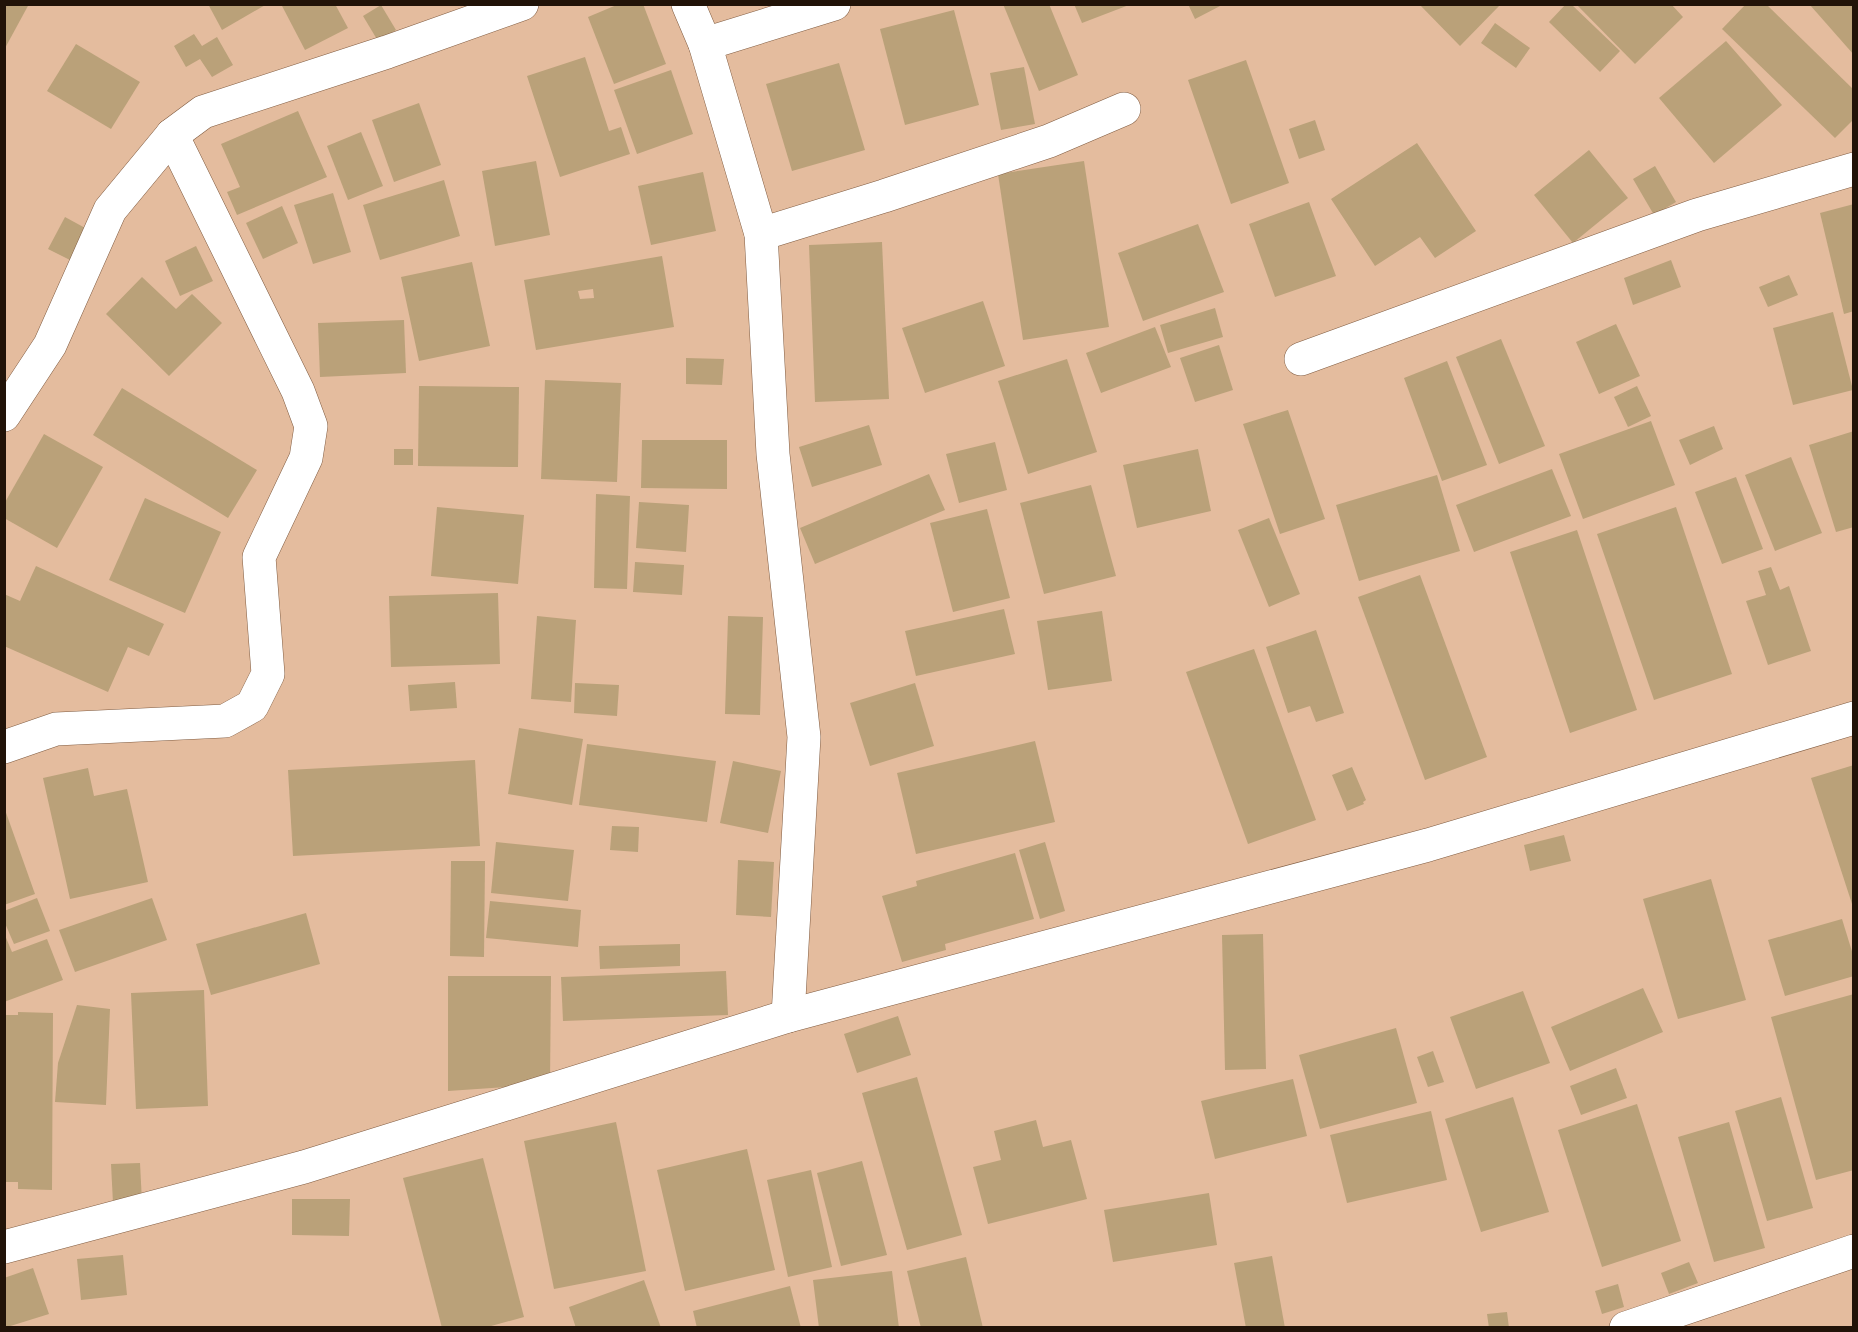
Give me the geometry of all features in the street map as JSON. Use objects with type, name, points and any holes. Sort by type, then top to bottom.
[{"type":"street","points":[[4,415],[50,345],[110,210],[172,135],[203,112],[387,52],[522,4]]},
{"type":"street","points":[[688,4],[705,44],[761,234],[773,454],[804,737],[788,1016]]},
{"type":"street","points":[[705,44],[834,4]]},
{"type":"street","points":[[761,234],[1048,141],[1124,109]]},
{"type":"street","points":[[4,747],[56,729],[225,722],[252,705],[268,674],[259,557],[306,458],[311,426],[298,391],[172,135]]},
{"type":"street","points":[[1301,359],[1697,215],[1854,169]]},
{"type":"street","points":[[4,1247],[304,1167],[788,1016],[1428,845],[1854,718]]},
{"type":"street","points":[[1626,1328],[1854,1251]]},
{"type":"building","points":[[4,4],[29,4],[4,50]]},
{"type":"building","points":[[208,4],[267,4],[222,30]]},
{"type":"building","points":[[281,4],[335,4],[348,28],[305,50]]},
{"type":"building","points":[[619,4],[643,4],[666,64],[614,84],[588,17]]},
{"type":"building","points":[[1003,4],[1049,4],[1078,75],[1039,91]]},
{"type":"building","points":[[1074,4],[1129,4],[1129,5],[1082,23]]},
{"type":"building","points":[[1188,4],[1224,4],[1195,19]]},
{"type":"building","points":[[1419,4],[1501,4],[1460,46]]},
{"type":"building","points":[[1566,4],[1571,4],[1620,51],[1600,72],[1549,22]]},
{"type":"building","points":[[1576,4],[1671,4],[1683,17],[1635,64]]},
{"type":"building","points":[[1746,4],[1766,4],[1854,90],[1854,119],[1835,138],[1722,29]]},
{"type":"building","points":[[381,5],[396,30],[378,41],[363,16]]},
{"type":"building","points":[[1810,5],[1854,5],[1854,55]]},
{"type":"building","points":[[954,10],[979,105],[905,125],[880,29]]},
{"type":"building","points":[[1495,23],[1530,48],[1516,68],[1481,43]]},
{"type":"building","points":[[194,34],[202,46],[217,37],[233,65],[212,77],[200,59],[186,67],[174,46]]},
{"type":"building","points":[[1726,41],[1782,105],[1714,163],[1659,98]]},
{"type":"building","points":[[76,44],[140,82],[111,129],[47,91]]},
{"type":"building","points":[[585,57],[609,131],[621,127],[630,154],[560,177],[527,76]]},
{"type":"building","points":[[1246,60],[1289,183],[1231,204],[1188,80]]},
{"type":"building","points":[[839,63],[865,150],[792,171],[766,84]]},
{"type":"building","points":[[1024,67],[1035,124],[1001,130],[990,73]]},
{"type":"building","points":[[671,70],[693,134],[637,154],[614,90]]},
{"type":"building","points":[[419,103],[441,165],[394,182],[372,120]]},
{"type":"building","points":[[298,111],[327,177],[237,215],[227,192],[240,187],[221,144]]},
{"type":"building","points":[[1315,120],[1325,150],[1299,159],[1289,129]]},
{"type":"building","points":[[361,132],[383,186],[348,200],[327,146]]},
{"type":"building","points":[[1417,143],[1476,231],[1435,258],[1420,237],[1375,266],[1331,199]]},
{"type":"building","points":[[1589,150],[1628,198],[1573,243],[1534,195]]},
{"type":"building","points":[[536,161],[550,235],[495,246],[482,171]]},
{"type":"building","points":[[1084,161],[1109,327],[1023,340],[998,174]]},
{"type":"building","points":[[1655,166],[1676,202],[1654,215],[1633,179]]},
{"type":"building","points":[[703,172],[716,231],[651,245],[638,186]]},
{"type":"building","points":[[444,180],[460,236],[380,260],[363,205]]},
{"type":"building","points":[[333,193],[351,252],[313,264],[294,205]]},
{"type":"building","points":[[1309,202],[1336,276],[1275,297],[1249,224]]},
{"type":"building","points":[[1854,204],[1854,311],[1844,314],[1820,213]]},
{"type":"building","points":[[282,206],[298,243],[263,259],[246,223]]},
{"type":"building","points":[[65,217],[87,229],[70,260],[48,249]]},
{"type":"building","points":[[1198,224],[1224,292],[1143,321],[1118,253]]},
{"type":"building","points":[[882,242],[889,399],[815,402],[809,245]]},
{"type":"building","points":[[196,246],[213,281],[180,296],[165,261]]},
{"type":"building","points":[[662,256],[674,327],[536,350],[524,280]],"holes":[[[593,289],[594,298],[580,299],[578,291]]]},
{"type":"building","points":[[1671,260],[1681,287],[1633,305],[1624,278]]},
{"type":"building","points":[[472,262],[490,346],[419,361],[401,277]]},
{"type":"building","points":[[1789,275],[1798,295],[1768,307],[1759,287]]},
{"type":"building","points":[[142,277],[176,309],[192,294],[222,323],[169,376],[106,314]]},
{"type":"building","points":[[983,301],[1005,366],[925,393],[902,328]]},
{"type":"building","points":[[1215,308],[1223,337],[1168,353],[1160,325]]},
{"type":"building","points":[[1833,312],[1853,390],[1793,405],[1773,328]]},
{"type":"building","points":[[404,320],[406,373],[320,377],[318,323]]},
{"type":"building","points":[[1616,324],[1640,376],[1599,394],[1576,342]]},
{"type":"building","points":[[1155,327],[1171,367],[1101,393],[1086,353]]},
{"type":"building","points":[[1501,339],[1545,446],[1499,464],[1456,357]]},
{"type":"building","points":[[1219,345],[1233,390],[1195,402],[1180,358]]},
{"type":"building","points":[[686,358],[724,359],[722,385],[686,384]]},
{"type":"building","points":[[1067,359],[1097,452],[1028,474],[998,381]]},
{"type":"building","points":[[1447,361],[1487,465],[1442,481],[1404,378]]},
{"type":"building","points":[[545,380],[621,383],[617,482],[541,479]]},
{"type":"building","points":[[419,386],[519,387],[518,467],[418,466]]},
{"type":"building","points":[[1637,386],[1651,416],[1628,427],[1614,397]]},
{"type":"building","points":[[122,388],[257,470],[228,518],[93,435]]},
{"type":"building","points":[[1288,410],[1325,519],[1280,534],[1243,424]]},
{"type":"building","points":[[1651,421],[1675,485],[1583,519],[1559,454]]},
{"type":"building","points":[[869,425],[882,465],[812,487],[799,447]]},
{"type":"building","points":[[1714,426],[1723,449],[1690,465],[1679,440]]},
{"type":"building","points":[[1854,431],[1854,527],[1836,532],[1809,445]]},
{"type":"building","points":[[44,434],[103,467],[57,548],[4,518],[4,504]]},
{"type":"building","points":[[642,440],[727,440],[727,489],[641,488]]},
{"type":"building","points":[[995,442],[1007,490],[959,503],[946,454]]},
{"type":"building","points":[[394,449],[413,449],[413,465],[394,465]]},
{"type":"building","points":[[1198,449],[1211,511],[1137,528],[1123,465]]},
{"type":"building","points":[[1791,457],[1822,533],[1775,551],[1745,475]]},
{"type":"building","points":[[1552,469],[1571,516],[1474,552],[1456,505]]},
{"type":"building","points":[[929,474],[945,510],[815,564],[800,528]]},
{"type":"building","points":[[1437,475],[1460,551],[1359,581],[1336,505]]},
{"type":"building","points":[[1736,477],[1763,549],[1722,564],[1695,492]]},
{"type":"building","points":[[1091,485],[1116,576],[1044,594],[1020,503]]},
{"type":"building","points":[[596,494],[630,496],[627,589],[594,588]]},
{"type":"building","points":[[145,498],[221,532],[185,613],[109,580]]},
{"type":"building","points":[[639,502],[689,505],[686,552],[636,548]]},
{"type":"building","points":[[437,507],[524,515],[518,584],[431,576]]},
{"type":"building","points":[[1676,507],[1732,674],[1654,700],[1597,534]]},
{"type":"building","points":[[987,509],[1010,598],[953,612],[930,523]]},
{"type":"building","points":[[1269,518],[1300,594],[1269,607],[1238,530]]},
{"type":"building","points":[[1577,530],[1637,710],[1570,733],[1510,552]]},
{"type":"building","points":[[635,562],[684,565],[682,595],[633,592]]},
{"type":"building","points":[[36,566],[164,624],[149,656],[128,647],[108,692],[4,646],[4,594],[20,601]]},
{"type":"building","points":[[1771,567],[1780,590],[1789,586],[1811,651],[1768,665],[1746,601],[1766,595],[1758,571]]},
{"type":"building","points":[[1420,575],[1487,757],[1425,780],[1358,597]]},
{"type":"building","points":[[498,593],[500,664],[391,667],[389,596]]},
{"type":"building","points":[[1004,609],[1015,654],[916,676],[905,631]]},
{"type":"building","points":[[1102,611],[1112,681],[1048,690],[1037,621]]},
{"type":"building","points":[[537,616],[576,620],[571,702],[531,699]]},
{"type":"building","points":[[728,616],[763,617],[760,715],[725,714]]},
{"type":"building","points":[[1316,630],[1344,713],[1316,722],[1310,706],[1288,713],[1266,647]]},
{"type":"building","points":[[1254,649],[1316,820],[1248,844],[1186,672]]},
{"type":"building","points":[[455,682],[457,708],[410,711],[408,685]]},
{"type":"building","points":[[575,683],[619,685],[617,716],[574,713]]},
{"type":"building","points":[[915,683],[934,746],[870,766],[850,703]]},
{"type":"building","points":[[519,728],[583,739],[572,805],[508,794]]},
{"type":"building","points":[[1035,741],[1055,822],[916,854],[897,773]]},
{"type":"building","points":[[587,744],[716,761],[707,822],[579,805]]},
{"type":"building","points":[[475,760],[480,846],[293,856],[288,770]]},
{"type":"building","points":[[733,761],[781,771],[768,833],[720,823]]},
{"type":"building","points":[[1854,765],[1854,907],[1853,907],[1811,778]]},
{"type":"building","points":[[1352,767],[1366,800],[1364,804],[1347,811],[1332,775]]},
{"type":"building","points":[[88,768],[94,796],[127,789],[148,882],[70,899],[43,778]]},
{"type":"building","points":[[4,807],[35,894],[4,905]]},
{"type":"building","points":[[612,826],[639,827],[638,852],[610,850]]},
{"type":"building","points":[[1564,835],[1571,861],[1530,871],[1524,845]]},
{"type":"building","points":[[496,842],[574,850],[568,901],[491,893]]},
{"type":"building","points":[[1045,842],[1065,911],[1040,919],[1019,850]]},
{"type":"building","points":[[1015,853],[1034,919],[945,944],[946,950],[902,962],[882,896],[917,886],[916,881]]},
{"type":"building","points":[[738,860],[774,862],[771,917],[736,915]]},
{"type":"building","points":[[451,861],[485,861],[484,957],[450,956]]},
{"type":"building","points":[[1711,879],[1746,1000],[1678,1019],[1643,899]]},
{"type":"building","points":[[37,898],[50,931],[14,944],[4,921],[4,911]]},
{"type":"building","points":[[152,898],[167,940],[75,972],[59,930]]},
{"type":"building","points":[[490,901],[581,910],[578,947],[486,938]]},
{"type":"building","points":[[306,913],[320,964],[211,995],[196,944]]},
{"type":"building","points":[[1842,919],[1854,958],[1854,976],[1785,996],[1768,940]]},
{"type":"building","points":[[4,933],[12,952],[47,939],[63,980],[4,1002]]},
{"type":"building","points":[[1263,934],[1266,1069],[1225,1070],[1222,935]]},
{"type":"building","points":[[680,944],[680,966],[600,969],[599,946]]},
{"type":"building","points":[[726,971],[728,1015],[563,1021],[561,977]]},
{"type":"building","points":[[448,976],[551,976],[550,1084],[448,1091]]},
{"type":"building","points":[[1643,988],[1663,1032],[1570,1071],[1551,1027]]},
{"type":"building","points":[[204,990],[208,1106],[136,1109],[131,993]]},
{"type":"building","points":[[1523,991],[1550,1063],[1476,1089],[1450,1017]]},
{"type":"building","points":[[1854,994],[1854,1170],[1816,1180],[1771,1017]]},
{"type":"building","points":[[77,1005],[110,1009],[106,1105],[55,1102],[58,1063]]},
{"type":"building","points":[[18,1012],[53,1013],[52,1190],[18,1189],[18,1182],[4,1182],[4,1015],[18,1015]]},
{"type":"building","points":[[898,1016],[911,1055],[857,1073],[844,1034]]},
{"type":"building","points":[[1396,1028],[1417,1103],[1320,1129],[1299,1055]]},
{"type":"building","points":[[1433,1051],[1444,1082],[1428,1087],[1417,1057]]},
{"type":"building","points":[[1616,1068],[1627,1098],[1581,1115],[1570,1086]]},
{"type":"building","points":[[917,1077],[962,1235],[907,1250],[862,1093]]},
{"type":"building","points":[[1293,1079],[1307,1136],[1215,1159],[1201,1101]]},
{"type":"building","points":[[1513,1097],[1549,1212],[1481,1232],[1445,1119]]},
{"type":"building","points":[[1781,1097],[1813,1208],[1767,1221],[1735,1111]]},
{"type":"building","points":[[1637,1104],[1681,1241],[1602,1267],[1558,1130]]},
{"type":"building","points":[[1431,1111],[1447,1180],[1347,1203],[1330,1135]]},
{"type":"building","points":[[1036,1120],[1043,1147],[1071,1140],[1087,1199],[988,1224],[973,1167],[1001,1160],[994,1131]]},
{"type":"building","points":[[616,1122],[646,1271],[554,1289],[524,1141]]},
{"type":"building","points":[[1729,1122],[1765,1248],[1714,1262],[1678,1137]]},
{"type":"building","points":[[747,1149],[775,1270],[685,1291],[657,1170]]},
{"type":"building","points":[[483,1158],[524,1317],[484,1328],[442,1328],[403,1178]]},
{"type":"building","points":[[862,1161],[887,1255],[841,1266],[817,1173]]},
{"type":"building","points":[[140,1163],[142,1202],[113,1203],[111,1164]]},
{"type":"building","points":[[811,1170],[832,1267],[788,1277],[767,1180]]},
{"type":"building","points":[[1209,1193],[1217,1245],[1113,1262],[1104,1210]]},
{"type":"building","points":[[292,1199],[350,1199],[349,1236],[292,1235]]},
{"type":"building","points":[[123,1255],[127,1295],[81,1300],[77,1259]]},
{"type":"building","points":[[1272,1256],[1285,1328],[1246,1328],[1234,1263]]},
{"type":"building","points":[[966,1257],[983,1328],[921,1328],[907,1271]]},
{"type":"building","points":[[1689,1262],[1698,1283],[1669,1294],[1661,1273]]},
{"type":"building","points":[[33,1268],[49,1314],[4,1328],[4,1278]]},
{"type":"building","points":[[892,1271],[899,1328],[819,1328],[813,1280]]},
{"type":"building","points":[[644,1280],[661,1328],[576,1328],[569,1307]]},
{"type":"building","points":[[1618,1284],[1624,1307],[1602,1314],[1595,1291]]},
{"type":"building","points":[[790,1286],[801,1328],[697,1328],[693,1311]]},
{"type":"building","points":[[1507,1312],[1509,1328],[1489,1328],[1487,1314]]}]
